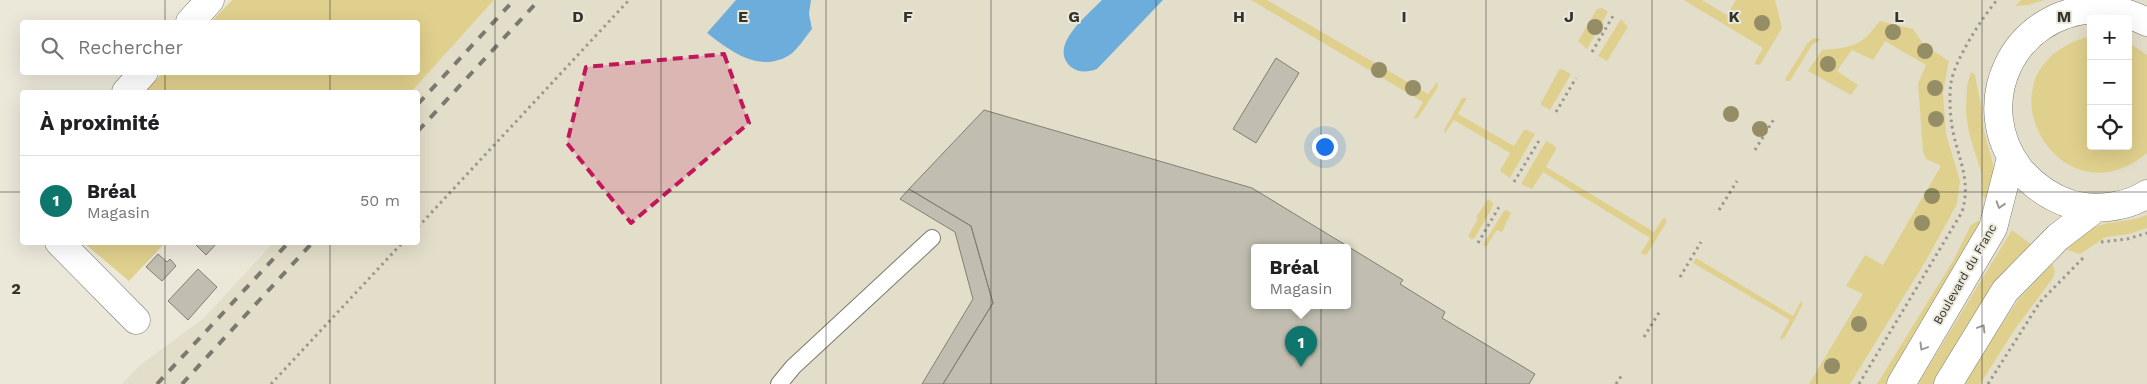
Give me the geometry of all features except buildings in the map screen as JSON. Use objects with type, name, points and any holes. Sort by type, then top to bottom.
[{"type":"street","points":[[192,20],[210,0]]},
{"type":"street","points":[[2147,22],[2102,4],[2059,16],[2039,28],[2013,54],[2000,88],[1998,109],[2000,130],[2011,158],[2030,182],[2044,192],[2077,206],[2096,208],[2127,203],[2147,194]]},
{"type":"street","points":[[128,90],[141,75]]},
{"type":"street","name":"Boulevard du Franc","points":[[1901,384],[1993,228],[2011,158]]},
{"type":"street","points":[[1948,384],[2005,291],[2058,237],[2096,208]]},
{"type":"street","points":[[63,245],[136,320]]},
{"type":"lane","points":[[779,384],[793,367],[932,238]]},
{"type":"path","points":[[420,225],[629,0]]},
{"type":"path","points":[[1858,384],[1962,212],[1967,187],[1952,125],[1951,83],[1960,59],[1974,32],[1998,0]]},
{"type":"path","points":[[1592,52],[1613,16]]},
{"type":"path","points":[[1556,112],[1576,78]]},
{"type":"path","points":[[1756,150],[1774,119]]},
{"type":"path","points":[[1514,182],[1540,139]]},
{"type":"path","points":[[1719,210],[1737,181]]},
{"type":"path","points":[[1478,243],[1499,207]]},
{"type":"path","points":[[2099,242],[2127,239],[2147,233]]},
{"type":"path","points":[[1680,277],[1701,242]]},
{"type":"path","points":[[271,384],[400,245]]},
{"type":"path","points":[[1988,384],[2040,302],[2087,254]]},
{"type":"path","points":[[1644,337],[1660,311]]},
{"type":"path","points":[[1616,384],[1622,376]]},
{"type":"highlighted area","points":[[724,54],[749,123],[631,223],[567,143],[586,67]]},
{"type":"shaded area","points":[[232,0],[494,0],[413,90],[146,90],[161,75],[420,75],[420,20],[213,20]]},
{"type":"shaded area","points":[[494,0],[2147,0],[2147,384],[122,384],[140,365],[203,319],[271,245],[420,245],[420,90],[413,90]]},
{"type":"shaded area","points":[[1251,0],[1267,0],[1428,94],[1437,82],[1438,87],[1418,118],[1413,119],[1423,102]]},
{"type":"shaded area","points":[[1684,0],[1702,0],[1727,15],[1736,0],[1775,0],[1782,28],[1760,65],[1755,64],[1763,48]]},
{"type":"shaded area","points":[[2021,0],[2045,0],[2028,5],[2015,6]]},
{"type":"shaded area","points":[[1602,8],[1608,12],[1587,49],[1578,41],[1597,9]]},
{"type":"shaded area","points":[[1621,19],[1628,27],[1607,61],[1598,56]]},
{"type":"shaded area","points":[[1880,21],[1913,29],[1924,45],[1949,61],[1943,92],[1946,134],[1960,181],[1957,204],[1928,257],[1850,384],[1809,384],[1863,294],[1846,286],[1865,255],[1883,265],[1941,166],[1926,159],[1923,151],[1918,84],[1926,65],[1885,41],[1873,60],[1852,50],[1837,71],[1858,85],[1851,95],[1808,71],[1822,50],[1846,47],[1857,43],[1867,36]]},
{"type":"shaded area","points":[[1813,38],[1821,39],[1812,45],[1790,81],[1786,81],[1785,79],[1807,44]]},
{"type":"shaded area","points":[[2087,38],[2087,150],[2132,150],[2132,45],[2147,55],[2147,153],[2114,171],[2084,171],[2058,157],[2040,134],[2032,106],[2036,78],[2055,53]]},
{"type":"shaded area","points":[[1562,69],[1571,74],[1550,110],[1541,105],[1541,103],[1559,70]]},
{"type":"shaded area","points":[[1971,72],[1975,75],[1983,127],[1996,176],[1987,200],[1982,196],[1981,172],[1969,133],[1966,113],[1967,86]]},
{"type":"shaded area","points":[[1462,98],[1467,98],[1458,114],[1514,146],[1524,130],[1535,134],[1510,178],[1500,171],[1510,153],[1454,120],[1445,133],[1444,130]]},
{"type":"shaded area","points":[[1546,141],[1555,146],[1556,149],[1546,167],[1654,232],[1664,217],[1666,219],[1666,223],[1647,254],[1641,253],[1650,238],[1543,172],[1532,189],[1521,184]]},
{"type":"shaded area","points":[[1488,199],[1493,203],[1492,208],[1474,239],[1471,239],[1468,236],[1478,219],[1476,217]]},
{"type":"shaded area","points":[[1507,210],[1511,213],[1502,232],[1497,230],[1486,247],[1484,246],[1504,211]]},
{"type":"shaded area","points":[[2147,215],[2147,228],[2129,234],[2106,237],[2080,254],[2067,250],[2081,236],[2098,226]]},
{"type":"shaded area","points":[[1978,221],[1989,222],[1893,384],[1877,384],[1953,261],[1971,225]]},
{"type":"shaded area","points":[[2012,230],[2036,248],[1940,384],[1918,384]]},
{"type":"shaded area","points":[[86,245],[163,245],[129,281]]},
{"type":"shaded area","points":[[1696,258],[1793,316],[1801,301],[1803,304],[1785,337],[1781,340],[1780,338],[1790,320],[1693,263]]},
{"type":"shaded area","points":[[2052,263],[2055,271],[2053,278],[2015,329],[1980,384],[1964,384],[2019,299]]},
{"type":"water","points":[[736,0],[811,0],[809,14],[812,29],[791,54],[777,61],[755,61],[744,57],[707,33]]},
{"type":"water","points":[[1102,0],[1163,0],[1097,69],[1077,70],[1071,67],[1065,59],[1064,50],[1067,41],[1072,31]]},
{"type":"railway","points":[[420,102],[514,0]]},
{"type":"railway","points":[[420,129],[539,0]]},
{"type":"railway","points":[[157,384],[286,245]]},
{"type":"railway","points":[[182,384],[310,245]]},
{"type":"place","name":"Bréal","points":[[1301,367]]}]
